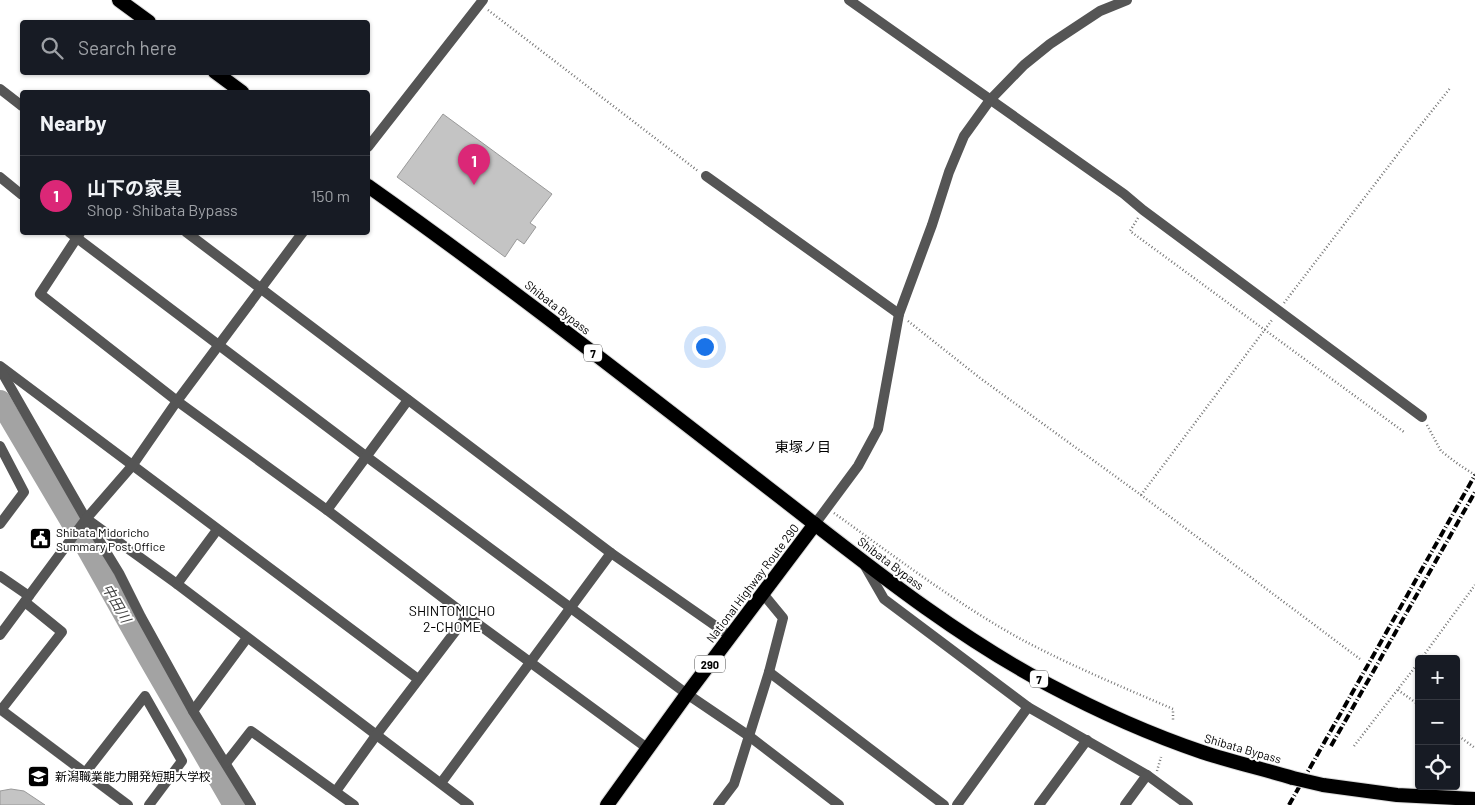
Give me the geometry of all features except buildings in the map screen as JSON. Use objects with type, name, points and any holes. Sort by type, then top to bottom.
[{"type":"highway","points":[[119,0],[146,20]]},
{"type":"highway","points":[[219,75],[239,90]]},
{"type":"highway","name":"Shibata Bypass","points":[[370,187],[504,284],[864,563],[950,624],[1048,684],[1116,718],[1162,737],[1204,753],[1293,778],[1323,785],[1398,794],[1475,799]]},
{"type":"highway","name":"National Highway Route 290","points":[[607,805],[647,748],[730,636],[764,595],[815,524]]},
{"type":"street","points":[[849,0],[1124,194],[1422,417]]},
{"type":"street","points":[[815,524],[858,466],[878,428],[899,314],[932,225],[949,172],[964,136],[990,100],[1024,65],[1050,44],[1100,12],[1127,0]]},
{"type":"street","points":[[370,144],[482,2]]},
{"type":"street","points":[[0,89],[20,104]]},
{"type":"street","points":[[0,176],[20,193]]},
{"type":"street","points":[[706,176],[899,314]]},
{"type":"street","points":[[74,235],[40,294],[177,401],[647,748]]},
{"type":"street","points":[[76,235],[219,346],[367,457],[687,694],[749,736],[839,805]]},
{"type":"street","points":[[190,235],[610,552],[730,636]]},
{"type":"street","points":[[0,635],[84,522],[132,466],[177,401],[301,235]]},
{"type":"street","points":[[0,368],[418,679]]},
{"type":"street","points":[[0,368],[84,522],[119,573],[193,711],[251,805]]},
{"type":"street","points":[[327,510],[408,400]]},
{"type":"street","points":[[0,446],[24,492],[0,524]]},
{"type":"street","points":[[84,522],[177,584],[469,805]]},
{"type":"street","points":[[177,584],[217,530]]},
{"type":"street","points":[[440,783],[571,608],[610,552]]},
{"type":"street","points":[[864,563],[884,599],[1028,707],[1148,774],[1188,805]]},
{"type":"street","points":[[0,576],[62,632],[0,710],[128,805]]},
{"type":"street","points":[[718,805],[734,784],[769,672],[782,618],[764,595]]},
{"type":"street","points":[[336,792],[466,616]]},
{"type":"street","points":[[193,711],[247,638]]},
{"type":"street","points":[[769,672],[944,805]]},
{"type":"street","points":[[85,773],[145,696],[182,762],[149,805]]},
{"type":"street","points":[[957,805],[1028,707]]},
{"type":"street","points":[[226,763],[251,731],[354,805]]},
{"type":"street","points":[[1039,805],[1087,740]]},
{"type":"street","points":[[1125,805],[1148,774]]},
{"type":"path","points":[[482,2],[706,176]]},
{"type":"path","points":[[1141,495],[1278,311],[1451,87]]},
{"type":"path","points":[[1143,210],[1130,230],[1404,432]]},
{"type":"path","points":[[899,314],[980,378],[1141,495],[1360,659]]},
{"type":"path","points":[[1422,417],[1441,451],[1475,475]]},
{"type":"path","points":[[828,508],[945,593],[1017,637],[1173,709],[1173,720]]},
{"type":"path","points":[[1424,655],[1475,585]]},
{"type":"path","points":[[1354,746],[1415,667]]},
{"type":"path","points":[[1398,690],[1415,703]]},
{"type":"path","points":[[1460,737],[1475,748]]},
{"type":"waterway","name":"中田川","points":[[0,401],[87,548],[234,805]]},
{"type":"railway","points":[[1289,805],[1475,475]]},
{"type":"railway","points":[[1331,746],[1475,492]]},
{"type":"place","name":"山下の家具","points":[[474,185]]},
{"type":"place","name":"Shibata Midoricho Summary Post Office","points":[[40,539]]},
{"type":"place","name":"新潟職業能力開発短期大学校","points":[[39,776]]},
{"type":"district","name":"東塚ノ目","points":[[803,446]]},
{"type":"district","name":"SHINTOMICHO 2-CHOME","points":[[452,618]]}]
